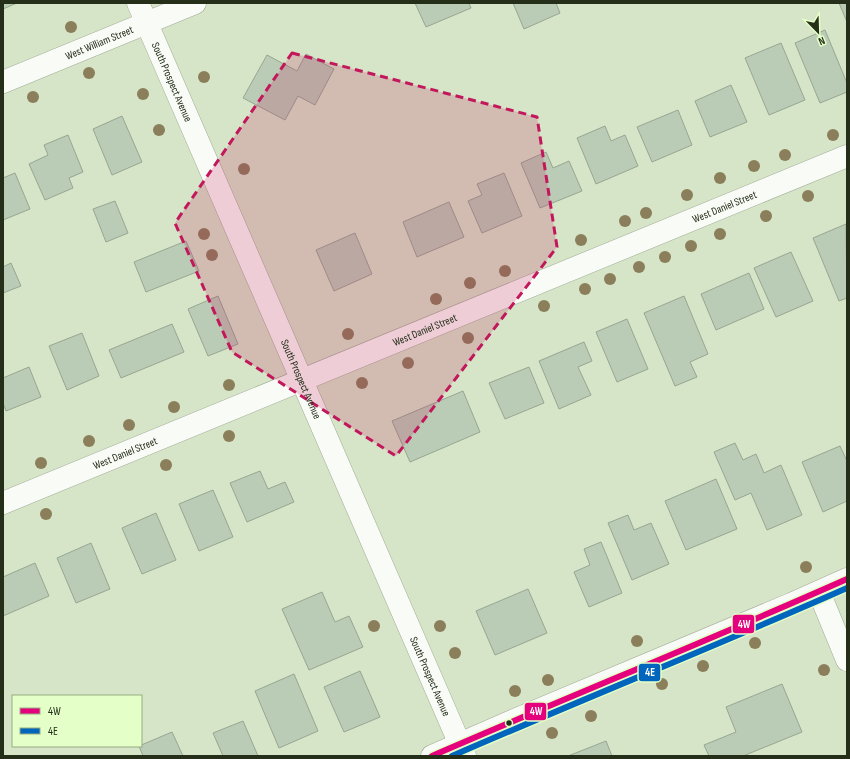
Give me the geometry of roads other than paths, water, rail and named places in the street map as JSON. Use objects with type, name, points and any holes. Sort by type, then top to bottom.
[{"type":"street","name":"South Prospect Avenue","points":[[138,3],[462,750]]},
{"type":"street","name":"West William Street","points":[[3,82],[195,3]]},
{"type":"street","name":"West Daniel Street","points":[[3,503],[847,156]]},
{"type":"street","points":[[432,756],[462,750],[519,718],[847,579]]},
{"type":"street","points":[[819,592],[847,660]]}]
